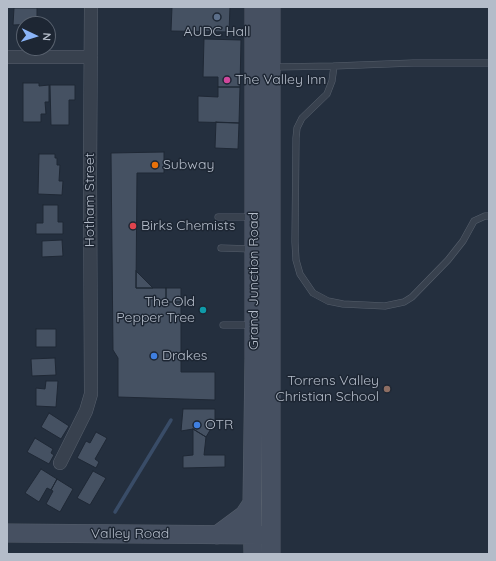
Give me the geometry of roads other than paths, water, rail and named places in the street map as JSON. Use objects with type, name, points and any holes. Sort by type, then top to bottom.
[{"type":"main road","name":"Grand Junction Road","points":[[254,7],[262,66],[271,190],[271,554]]},
{"type":"main road","name":"Grand Junction Road","points":[[253,554],[254,217],[262,66],[271,7]]},
{"type":"main road","points":[[254,217],[271,190]]},
{"type":"main road","points":[[254,250],[271,263]]},
{"type":"main road","points":[[254,358],[262,330],[263,311],[267,305],[271,305]]},
{"type":"main road","points":[[216,535],[244,515],[252,503]]},
{"type":"main road","name":"Valley Road","points":[[7,533],[271,535]]},
{"type":"street","name":"Hotham Street","points":[[60,463],[86,411],[91,394],[91,7]]},
{"type":"street","points":[[7,57],[91,57]]},
{"type":"lane","points":[[262,66],[489,63]]},
{"type":"lane","points":[[334,66],[328,94],[302,118],[297,128],[296,138],[296,260],[300,274],[313,293],[328,301],[343,304],[385,306],[404,302],[412,297],[448,260],[463,241],[474,221],[485,216],[489,216]]},
{"type":"lane","points":[[218,217],[254,217]]},
{"type":"lane","points":[[221,248],[254,250]]},
{"type":"lane","points":[[223,325],[254,325]]},
{"type":"waterway","points":[[115,512],[171,420]]},
{"type":"place","name":"AUDC Hall","points":[[217,17]]},
{"type":"place","name":"The Valley Inn","points":[[227,80]]},
{"type":"place","name":"Subway","points":[[155,165]]},
{"type":"place","name":"Birks Chemists","points":[[133,226]]},
{"type":"place","name":"The Old Pepper Tree","points":[[203,310]]},
{"type":"place","name":"Drakes","points":[[154,356]]},
{"type":"place","name":"Torrens Valley Christian School","points":[[387,389]]},
{"type":"place","name":"OTR","points":[[197,425]]}]
